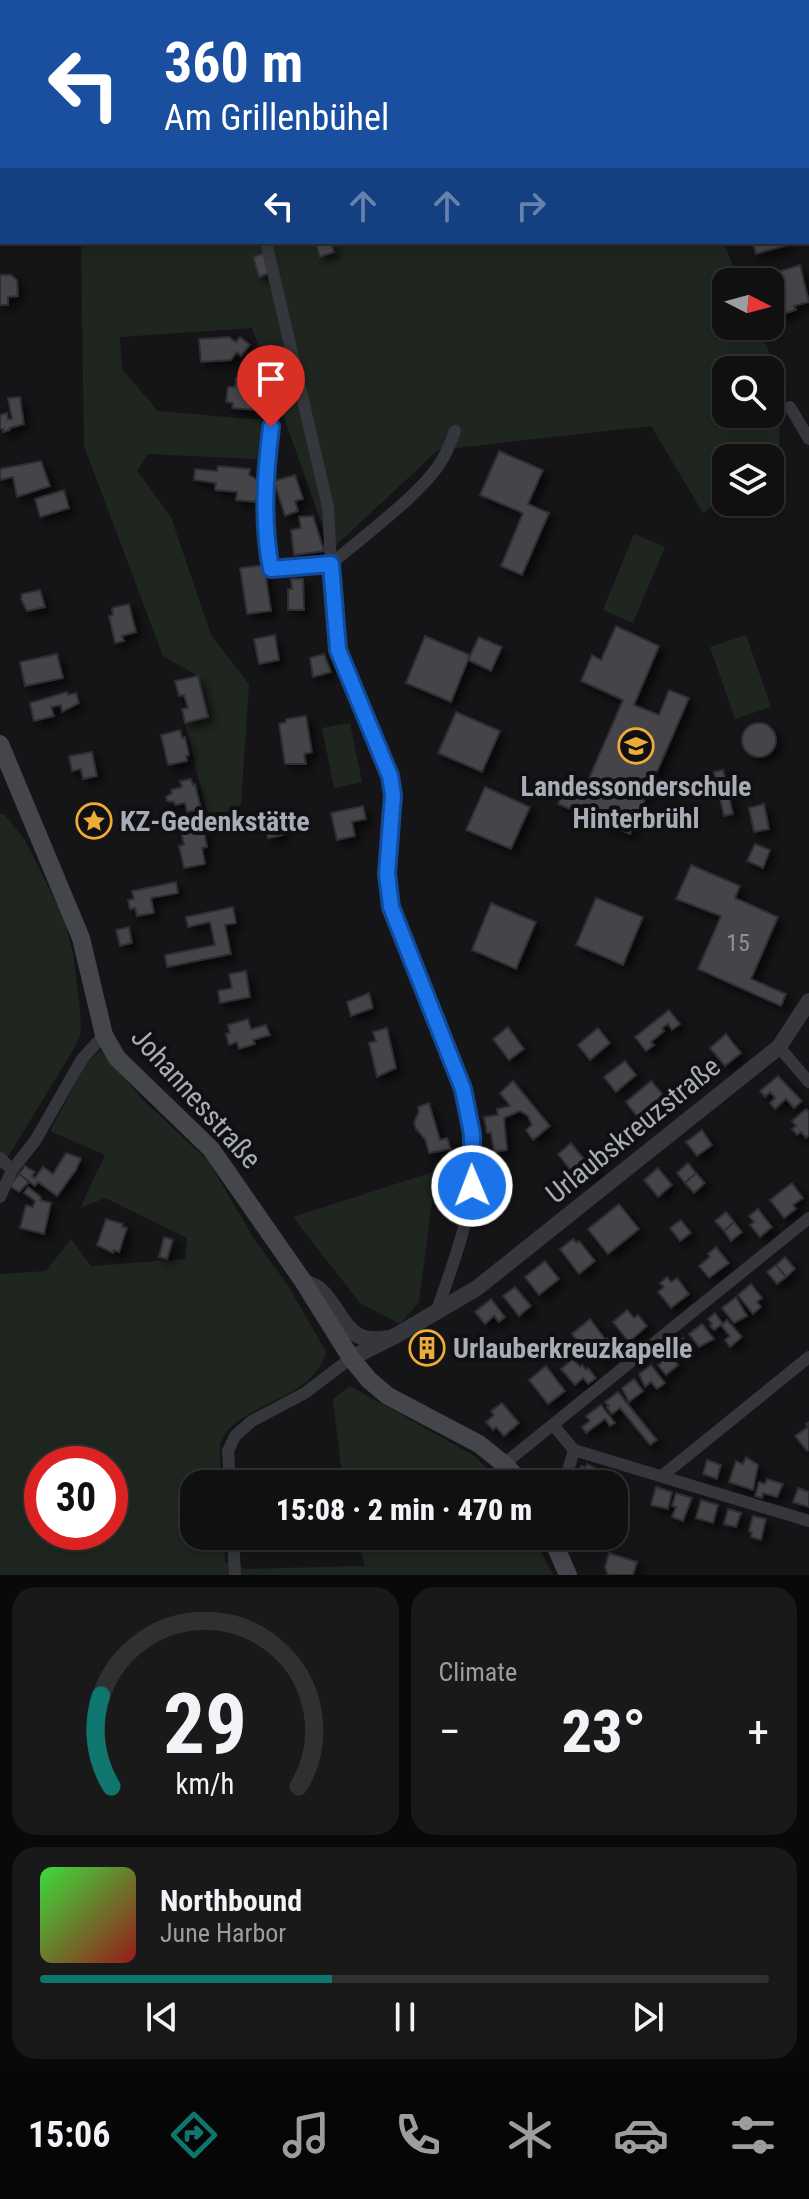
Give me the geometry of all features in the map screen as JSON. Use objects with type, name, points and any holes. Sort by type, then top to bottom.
[{"type":"main road","name":"Johannesstraße","points":[[0,744],[81,938],[104,1035],[117,1058],[211,1149],[303,1281],[351,1358],[369,1380],[388,1396],[479,1444],[510,1470]]},
{"type":"main road","points":[[557,1550],[568,1575]]},
{"type":"street","points":[[266,244],[328,507],[338,650],[390,776],[393,795],[387,874],[391,907],[463,1089],[472,1134],[472,1186],[460,1239],[437,1311]]},
{"type":"street","points":[[790,407],[809,439]]},
{"type":"street","points":[[271,427],[265,481],[265,535],[271,569],[331,564],[404,502],[442,462],[455,431]]},
{"type":"street","name":"Urlaubskreuzstraße","points":[[351,1358],[477,1288],[779,1047],[809,1001]]},
{"type":"street","points":[[0,1197],[12,1170],[35,1141],[82,1059],[104,1035]]},
{"type":"street","points":[[779,1047],[809,1082]]},
{"type":"street","points":[[0,1158],[12,1170]]},
{"type":"street","points":[[504,1464],[809,1218]]},
{"type":"street","points":[[303,1281],[320,1290],[343,1324],[355,1333],[382,1339],[397,1335]]},
{"type":"street","points":[[662,1476],[809,1357]]},
{"type":"street","points":[[229,1470],[228,1451],[235,1436],[252,1421],[305,1393],[351,1358]]},
{"type":"street","points":[[554,1426],[574,1450],[809,1521]]},
{"type":"street","points":[[568,1470],[574,1450]]},
{"type":"street","points":[[234,1550],[235,1575]]},
{"type":"shaded area","points":[[81,244],[724,244],[734,268],[712,268],[712,340],[764,340],[771,356],[712,356],[712,428],[779,428],[779,444],[712,444],[712,506],[703,513],[651,426],[438,450],[331,550],[252,328],[120,337],[122,369],[158,411],[261,420],[257,459],[148,454],[137,471],[171,517],[211,635],[249,684],[241,805],[209,822],[185,723],[208,717],[198,676],[163,656],[84,446]]},
{"type":"shaded area","points":[[634,534],[665,547],[633,623],[603,610]]},
{"type":"shaded area","points":[[746,635],[771,707],[735,719],[710,647]]},
{"type":"shaded area","points":[[350,723],[362,782],[334,788],[322,728]]},
{"type":"shaded area","points":[[0,814],[4,814],[25,840],[64,919],[73,953],[81,1032],[0,1170]]},
{"type":"shaded area","points":[[101,1050],[141,1098],[209,1162],[253,1237],[289,1287],[326,1352],[320,1366],[300,1387],[244,1417],[224,1435],[220,1451],[221,1470],[180,1470],[180,1550],[225,1550],[225,1562],[246,1569],[365,1566],[361,1550],[540,1550],[553,1575],[0,1575],[0,1274],[46,1271],[71,1239],[91,1266],[185,1259],[187,1238],[105,1198],[80,1208],[105,1155],[50,1131],[86,1063]]},
{"type":"shaded area","points":[[436,1171],[419,1302],[400,1324],[360,1303],[293,1217]]},
{"type":"shaded area","points":[[350,1386],[473,1455],[489,1470],[341,1470],[333,1399]]},
{"type":"building","points":[[316,244],[332,244],[334,252],[320,257]]},
{"type":"building","points":[[753,244],[787,245],[756,254]]},
{"type":"building","points":[[264,253],[270,273],[259,277],[253,257]]},
{"type":"building","points":[[800,265],[809,302],[794,306],[796,310],[784,314],[784,291],[784,270]]},
{"type":"building","points":[[0,275],[11,275],[17,280],[18,296],[8,297],[8,305],[0,305]]},
{"type":"building","points":[[229,337],[236,342],[240,337],[250,345],[241,356],[237,352],[231,360],[201,362],[199,339]]},
{"type":"building","points":[[262,368],[270,400],[259,399],[258,410],[232,408],[233,403],[226,402],[228,387],[235,387],[236,378],[253,380],[254,369]]},
{"type":"building","points":[[20,397],[24,424],[3,432],[0,429],[0,415],[7,413],[8,419],[12,419],[8,398]]},
{"type":"building","points":[[499,451],[543,470],[528,504],[549,513],[522,575],[501,566],[523,513],[480,495]]},
{"type":"building","points":[[41,461],[50,486],[17,497],[13,477],[0,480],[0,469]]},
{"type":"building","points":[[218,466],[250,469],[249,475],[258,480],[256,502],[236,500],[237,492],[215,490],[216,483],[194,480],[195,469],[217,471]]},
{"type":"building","points":[[295,475],[303,499],[295,501],[298,511],[285,516],[274,481]]},
{"type":"building","points":[[64,490],[69,508],[40,517],[35,499]]},
{"type":"building","points":[[313,516],[324,551],[294,555],[291,530],[301,528],[299,517]]},
{"type":"building","points":[[264,565],[271,611],[247,614],[240,568]]},
{"type":"building","points":[[291,579],[303,579],[304,610],[288,610]]},
{"type":"building","points":[[40,590],[45,607],[27,611],[22,594]]},
{"type":"building","points":[[129,604],[136,632],[122,636],[124,641],[115,643],[109,616],[113,615],[112,608]]},
{"type":"building","name":"Landessonderschule Hinterbrühl","points":[[616,626],[659,646],[634,705],[659,715],[669,690],[689,698],[630,834],[558,804],[570,776],[587,783],[623,700],[581,681],[592,655],[601,660]]},
{"type":"building","points":[[275,635],[279,660],[259,664],[254,639]]},
{"type":"building","points":[[425,636],[470,655],[451,702],[406,683]]},
{"type":"building","points":[[479,637],[502,647],[491,671],[468,660]]},
{"type":"building","points":[[57,654],[63,678],[25,686],[20,662]]},
{"type":"building","points":[[324,654],[331,672],[313,677],[310,658]]},
{"type":"building","points":[[198,676],[208,717],[185,723],[182,709],[188,708],[184,695],[179,696],[175,681]]},
{"type":"building","points":[[67,692],[68,695],[76,693],[79,703],[62,712],[61,705],[51,707],[54,716],[34,721],[30,703]]},
{"type":"building","points":[[456,712],[500,731],[482,772],[438,753]]},
{"type":"building","points":[[306,716],[312,752],[304,754],[306,764],[285,764],[279,724],[286,722],[286,719]]},
{"type":"building","points":[[759,723],[771,728],[776,740],[771,752],[759,757],[747,752],[742,740],[747,728]]},
{"type":"building","points":[[180,730],[182,738],[185,737],[189,755],[186,756],[187,761],[168,765],[161,735]]},
{"type":"building","points":[[92,752],[97,776],[83,779],[81,769],[72,771],[69,756]]},
{"type":"building","points":[[723,770],[733,814],[724,816],[714,772]]},
{"type":"building","points":[[191,779],[201,809],[187,812],[185,803],[175,805],[166,797],[172,793],[171,790],[182,787],[180,781]]},
{"type":"building","points":[[485,787],[530,807],[511,849],[466,830]]},
{"type":"building","points":[[764,804],[769,829],[754,832],[749,808]]},
{"type":"building","points":[[363,806],[366,819],[352,822],[355,836],[337,840],[331,813]]},
{"type":"building","points":[[280,815],[283,835],[268,838],[265,822],[269,822],[268,817]]},
{"type":"building","points":[[203,827],[207,847],[202,848],[205,864],[184,868],[179,846],[184,845],[181,832]]},
{"type":"building","points":[[755,844],[770,850],[763,868],[747,861]]},
{"type":"building","points":[[691,865],[740,886],[735,898],[778,917],[751,979],[786,994],[781,1006],[698,969],[721,916],[676,899]]},
{"type":"building","points":[[176,882],[178,893],[151,898],[154,913],[137,916],[135,908],[130,909],[128,900],[134,899],[132,891]]},
{"type":"building","points":[[596,898],[643,917],[623,965],[576,945]]},
{"type":"building","points":[[491,903],[536,922],[516,969],[472,950]]},
{"type":"building","points":[[233,907],[236,923],[225,925],[231,954],[167,967],[165,955],[215,945],[210,922],[188,927],[186,917]]},
{"type":"building","points":[[129,927],[132,943],[120,946],[116,930]]},
{"type":"building","points":[[246,971],[250,997],[220,1003],[218,991],[232,988],[229,974]]},
{"type":"building","points":[[369,993],[373,1008],[351,1016],[347,1002]]},
{"type":"building","points":[[669,1010],[680,1024],[672,1030],[668,1024],[662,1028],[664,1031],[646,1051],[635,1037]]},
{"type":"building","points":[[248,1019],[251,1029],[266,1025],[270,1035],[253,1040],[255,1044],[239,1049],[237,1042],[229,1045],[226,1034],[230,1033],[228,1025]]},
{"type":"building","points":[[508,1027],[524,1049],[509,1060],[493,1039]]},
{"type":"building","points":[[387,1028],[396,1068],[377,1077],[369,1043],[376,1041],[373,1032]]},
{"type":"building","points":[[598,1028],[610,1043],[590,1060],[578,1045]]},
{"type":"building","points":[[726,1034],[741,1053],[725,1066],[710,1048]]},
{"type":"building","points":[[625,1061],[636,1075],[616,1092],[604,1077]]},
{"type":"building","points":[[778,1076],[802,1101],[794,1108],[786,1099],[775,1109],[770,1103],[775,1098],[770,1092],[765,1097],[760,1091]]},
{"type":"building","points":[[513,1081],[550,1126],[533,1140],[526,1130],[532,1125],[528,1116],[520,1111],[504,1118],[507,1150],[494,1152],[484,1117],[498,1115],[497,1109],[510,1106],[500,1093]]},
{"type":"building","points":[[651,1081],[665,1097],[639,1119],[626,1102]]},
{"type":"building","points":[[429,1103],[440,1140],[447,1138],[451,1149],[429,1153],[425,1139],[416,1129],[414,1122],[418,1107]]},
{"type":"building","points":[[806,1109],[809,1112],[809,1135],[806,1138],[792,1129],[796,1126],[792,1121]]},
{"type":"building","points":[[702,1130],[712,1145],[697,1156],[686,1142]]},
{"type":"building","points":[[571,1143],[588,1164],[591,1162],[599,1171],[590,1179],[584,1171],[576,1177],[558,1154]]},
{"type":"building","points":[[66,1153],[81,1158],[57,1196],[38,1182],[35,1186],[19,1174],[25,1166],[35,1172],[32,1176],[35,1178],[43,1167],[53,1174]]},
{"type":"building","points":[[688,1163],[696,1173],[685,1183],[677,1173]]},
{"type":"building","points":[[658,1168],[672,1185],[658,1197],[644,1180]]},
{"type":"building","points":[[696,1173],[705,1183],[694,1193],[685,1183]]},
{"type":"building","points":[[19,1174],[29,1182],[19,1192],[10,1186]]},
{"type":"building","points":[[792,1183],[803,1198],[793,1205],[796,1209],[784,1218],[770,1200]]},
{"type":"building","points":[[28,1187],[41,1197],[40,1200],[51,1203],[44,1234],[20,1228],[26,1205],[33,1207],[35,1201],[24,1193]]},
{"type":"building","points":[[619,1204],[639,1229],[608,1254],[588,1229]]},
{"type":"building","points":[[758,1209],[772,1227],[760,1237],[750,1225],[754,1222],[749,1216]]},
{"type":"building","points":[[726,1212],[734,1222],[724,1231],[715,1221]]},
{"type":"building","points":[[106,1219],[127,1228],[119,1252],[114,1250],[113,1253],[97,1245]]},
{"type":"building","points":[[681,1220],[691,1233],[680,1241],[670,1228]]},
{"type":"building","points":[[734,1222],[742,1232],[731,1241],[724,1231]]},
{"type":"building","points":[[164,1237],[173,1240],[167,1259],[159,1257]]},
{"type":"building","points":[[573,1239],[577,1243],[579,1241],[595,1261],[579,1274],[560,1249]]},
{"type":"building","points":[[716,1247],[729,1263],[709,1278],[699,1266]]},
{"type":"building","points":[[785,1257],[795,1269],[786,1277],[776,1265]]},
{"type":"building","points":[[545,1261],[559,1279],[539,1295],[525,1277]]},
{"type":"building","points":[[776,1265],[786,1277],[777,1284],[767,1272]]},
{"type":"building","points":[[667,1277],[671,1282],[677,1278],[689,1294],[671,1308],[658,1292],[664,1287],[660,1283]]},
{"type":"building","points":[[751,1284],[762,1298],[757,1302],[761,1307],[753,1314],[738,1295]]},
{"type":"building","points":[[515,1287],[531,1306],[519,1316],[503,1296]]},
{"type":"building","points":[[736,1297],[747,1316],[734,1323],[722,1308]]},
{"type":"building","points":[[491,1299],[505,1317],[499,1322],[494,1316],[485,1324],[475,1312]]},
{"type":"building","points":[[627,1310],[634,1318],[638,1315],[647,1326],[629,1342],[613,1322]]},
{"type":"building","points":[[715,1313],[723,1324],[727,1320],[742,1337],[730,1347],[725,1340],[730,1336],[721,1325],[714,1330],[710,1326],[712,1324],[708,1319]]},
{"type":"building","points":[[590,1319],[617,1349],[602,1361],[585,1340],[580,1344],[572,1334]]},
{"type":"building","points":[[702,1324],[714,1339],[699,1347],[689,1334]]},
{"type":"building","points":[[683,1338],[693,1350],[682,1359],[675,1345]]},
{"type":"building","points":[[668,1351],[678,1365],[666,1375],[658,1365],[661,1363],[658,1359]]},
{"type":"building","points":[[573,1359],[580,1367],[588,1368],[596,1378],[588,1384],[583,1378],[575,1385],[561,1369]]},
{"type":"building","points":[[651,1365],[665,1383],[657,1389],[651,1382],[645,1387],[639,1374]]},
{"type":"building","points":[[546,1366],[565,1391],[548,1404],[529,1380]]},
{"type":"building","points":[[634,1379],[643,1391],[629,1402],[622,1388]]},
{"type":"building","points":[[618,1392],[657,1440],[650,1445],[620,1408],[612,1414],[607,1407],[605,1402]]},
{"type":"building","points":[[502,1403],[519,1423],[504,1436],[486,1422],[494,1415],[491,1411]]},
{"type":"building","points":[[601,1405],[615,1423],[610,1426],[605,1419],[586,1433],[582,1427],[590,1421],[586,1416]]},
{"type":"building","points":[[809,1422],[807,1451],[795,1436],[808,1427],[806,1424]]},
{"type":"building","points":[[746,1457],[758,1465],[753,1490],[729,1482],[736,1461],[743,1464]]},
{"type":"building","points":[[707,1460],[721,1465],[717,1479],[703,1474]]},
{"type":"building","points":[[587,1464],[599,1470],[580,1470],[581,1466],[586,1467]]},
{"type":"building","points":[[767,1479],[783,1484],[777,1497],[763,1493],[762,1498],[755,1496],[759,1482],[765,1484]]},
{"type":"building","points":[[656,1487],[672,1492],[668,1509],[651,1505]]},
{"type":"building","points":[[798,1488],[809,1492],[809,1507],[793,1502]]},
{"type":"building","points":[[676,1493],[692,1498],[683,1521],[672,1517]]},
{"type":"building","points":[[701,1500],[718,1505],[713,1523],[696,1518]]},
{"type":"building","points":[[728,1509],[741,1513],[736,1527],[724,1524]]},
{"type":"building","points":[[753,1516],[766,1519],[761,1540],[751,1537],[752,1532],[749,1531]]},
{"type":"building","points":[[609,1553],[637,1562],[633,1575],[608,1575],[605,1567]]},
{"type":"place","name":"Landessonderschule Hinterbrühl","points":[[636,746]]},
{"type":"place","name":"KZ-Gedenkstätte","points":[[94,821]]},
{"type":"place","name":"Urlauberkreuzkapelle","points":[[427,1348]]},
{"type":"route","points":[[271,427],[265,481],[265,535],[271,569],[331,564],[338,650],[390,776],[393,795],[387,874],[391,907],[463,1089],[472,1134],[472,1186]]}]
